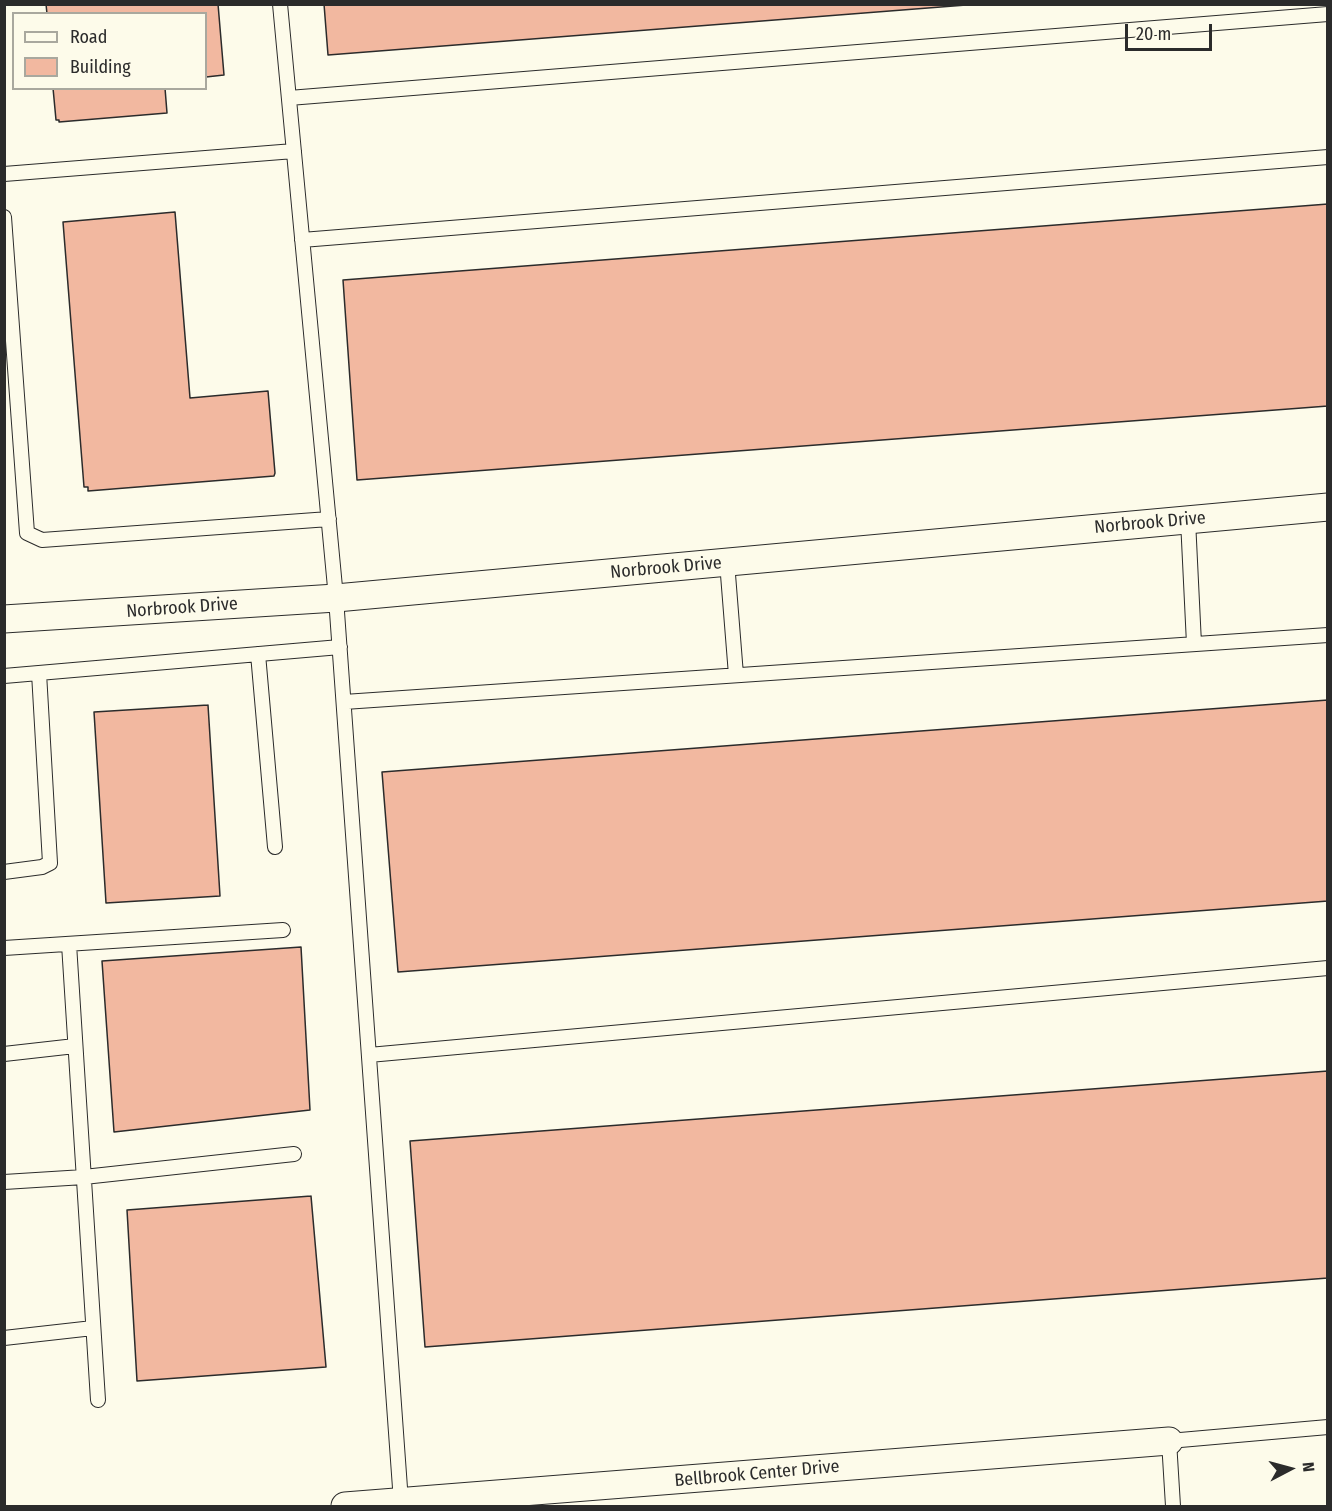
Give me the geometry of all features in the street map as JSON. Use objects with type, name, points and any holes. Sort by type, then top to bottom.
[{"type":"street","name":"Norbrook Drive","points":[[4,619],[336,598],[1328,507]]},
{"type":"street","name":"Bellbrook Center Drive","points":[[345,1506],[1168,1441]]},
{"type":"lane","points":[[280,4],[340,647],[401,1502]]},
{"type":"lane","points":[[289,98],[1328,14]]},
{"type":"lane","points":[[4,174],[294,151]]},
{"type":"lane","points":[[302,240],[1328,157]]},
{"type":"lane","points":[[4,216],[9,360],[27,533],[42,540],[329,519]]},
{"type":"lane","points":[[1188,520],[1194,644]]},
{"type":"lane","points":[[727,562],[736,675]]},
{"type":"lane","points":[[344,702],[1328,635]]},
{"type":"lane","points":[[4,676],[340,647]]},
{"type":"lane","points":[[258,654],[275,847]]},
{"type":"lane","points":[[4,872],[42,867],[50,863],[39,673]]},
{"type":"lane","points":[[4,948],[283,930]]},
{"type":"lane","points":[[69,944],[98,1400]]},
{"type":"lane","points":[[369,1055],[1328,968]]},
{"type":"lane","points":[[4,1054],[75,1046]]},
{"type":"lane","points":[[4,1182],[84,1177],[294,1154]]},
{"type":"lane","points":[[4,1338],[93,1328]]},
{"type":"lane","points":[[1173,1506],[1168,1441],[1328,1427]]},
{"type":"building","points":[[46,4],[218,4],[224,75],[207,77],[207,12],[47,12]]},
{"type":"building","points":[[324,4],[979,4],[328,55]]},
{"type":"building","points":[[53,90],[165,90],[167,113],[59,122],[56,120]]},
{"type":"building","points":[[1328,204],[1328,406],[357,480],[343,280]]},
{"type":"building","points":[[175,212],[190,398],[268,391],[275,473],[274,476],[88,491],[88,487],[84,487],[63,222]]},
{"type":"building","points":[[1328,700],[1328,901],[398,972],[382,772]]},
{"type":"building","points":[[208,705],[220,896],[106,903],[94,712]]},
{"type":"building","points":[[301,947],[310,1110],[114,1132],[102,961]]},
{"type":"building","points":[[1328,1071],[1328,1278],[425,1347],[410,1141]]},
{"type":"building","points":[[311,1196],[326,1367],[137,1381],[127,1210]]}]
